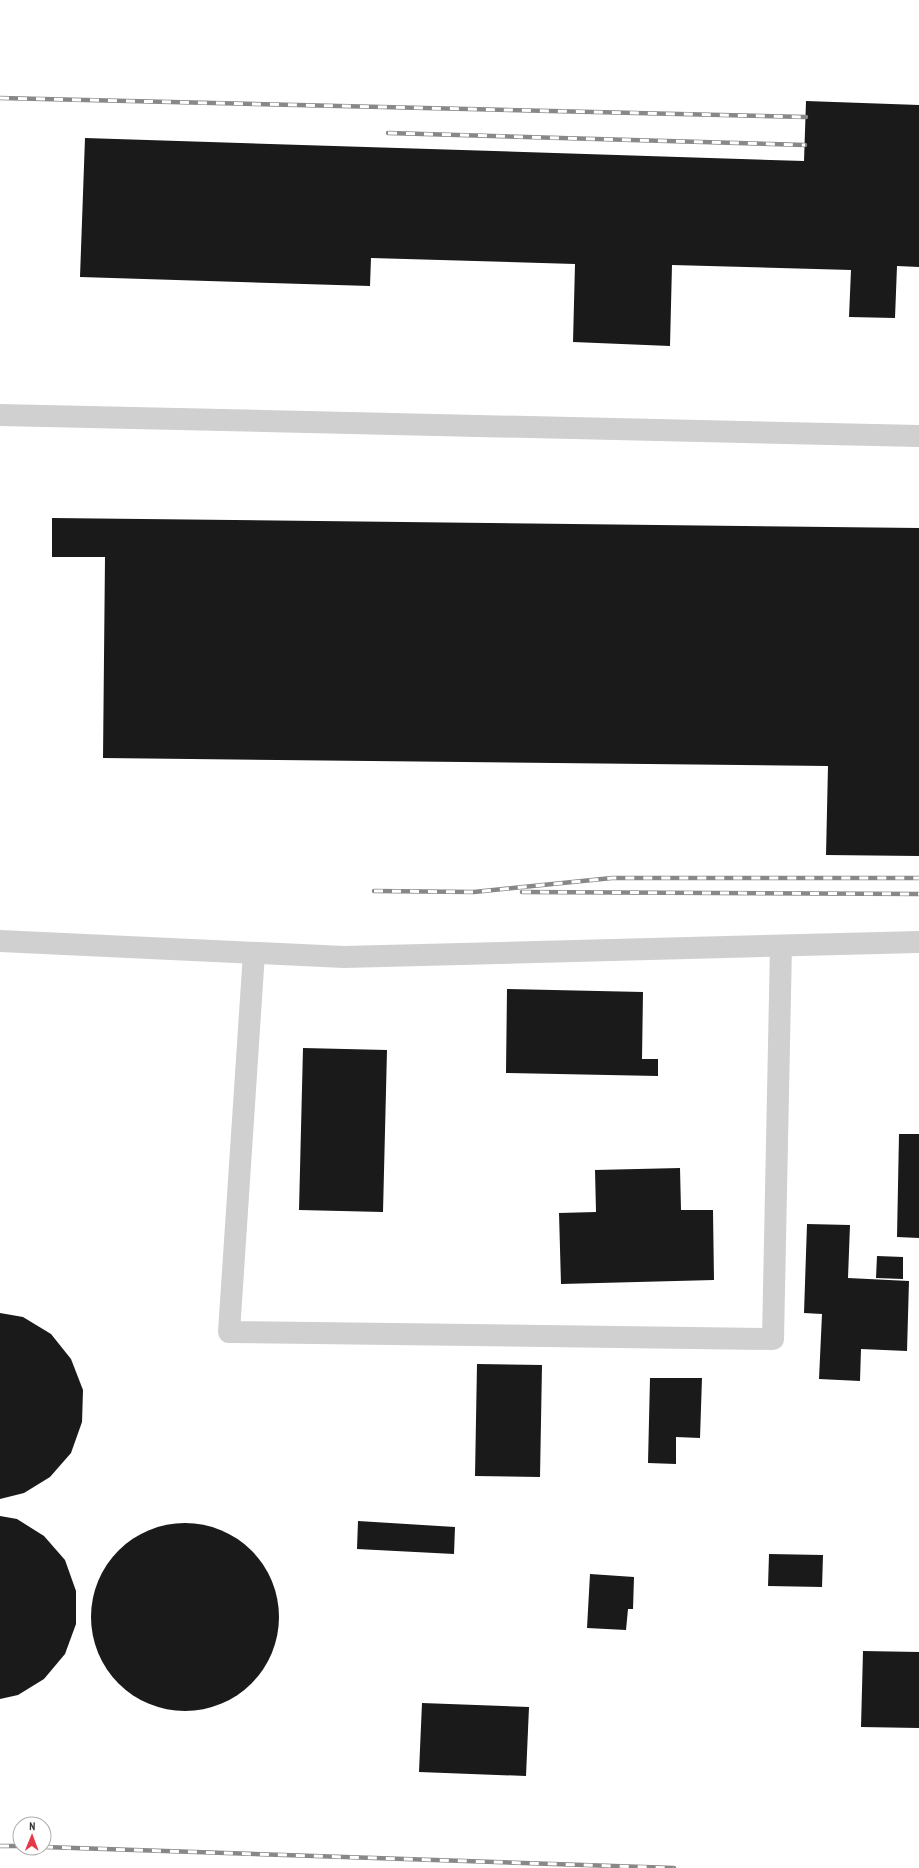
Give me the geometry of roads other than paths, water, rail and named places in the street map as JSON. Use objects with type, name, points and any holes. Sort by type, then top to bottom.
[{"type":"lane","points":[[0,415],[919,436]]},
{"type":"lane","points":[[0,941],[344,957],[919,942]]},
{"type":"lane","points":[[254,953],[229,1332],[772,1340],[781,946]]},
{"type":"railway","points":[[0,98],[806,117]]},
{"type":"railway","points":[[388,133],[805,145]]},
{"type":"railway","points":[[374,891],[474,892],[612,878],[919,878]]},
{"type":"railway","points":[[522,892],[919,894]]},
{"type":"railway","points":[[0,1846],[12,1846]]},
{"type":"railway","points":[[52,1847],[674,1868]]}]
